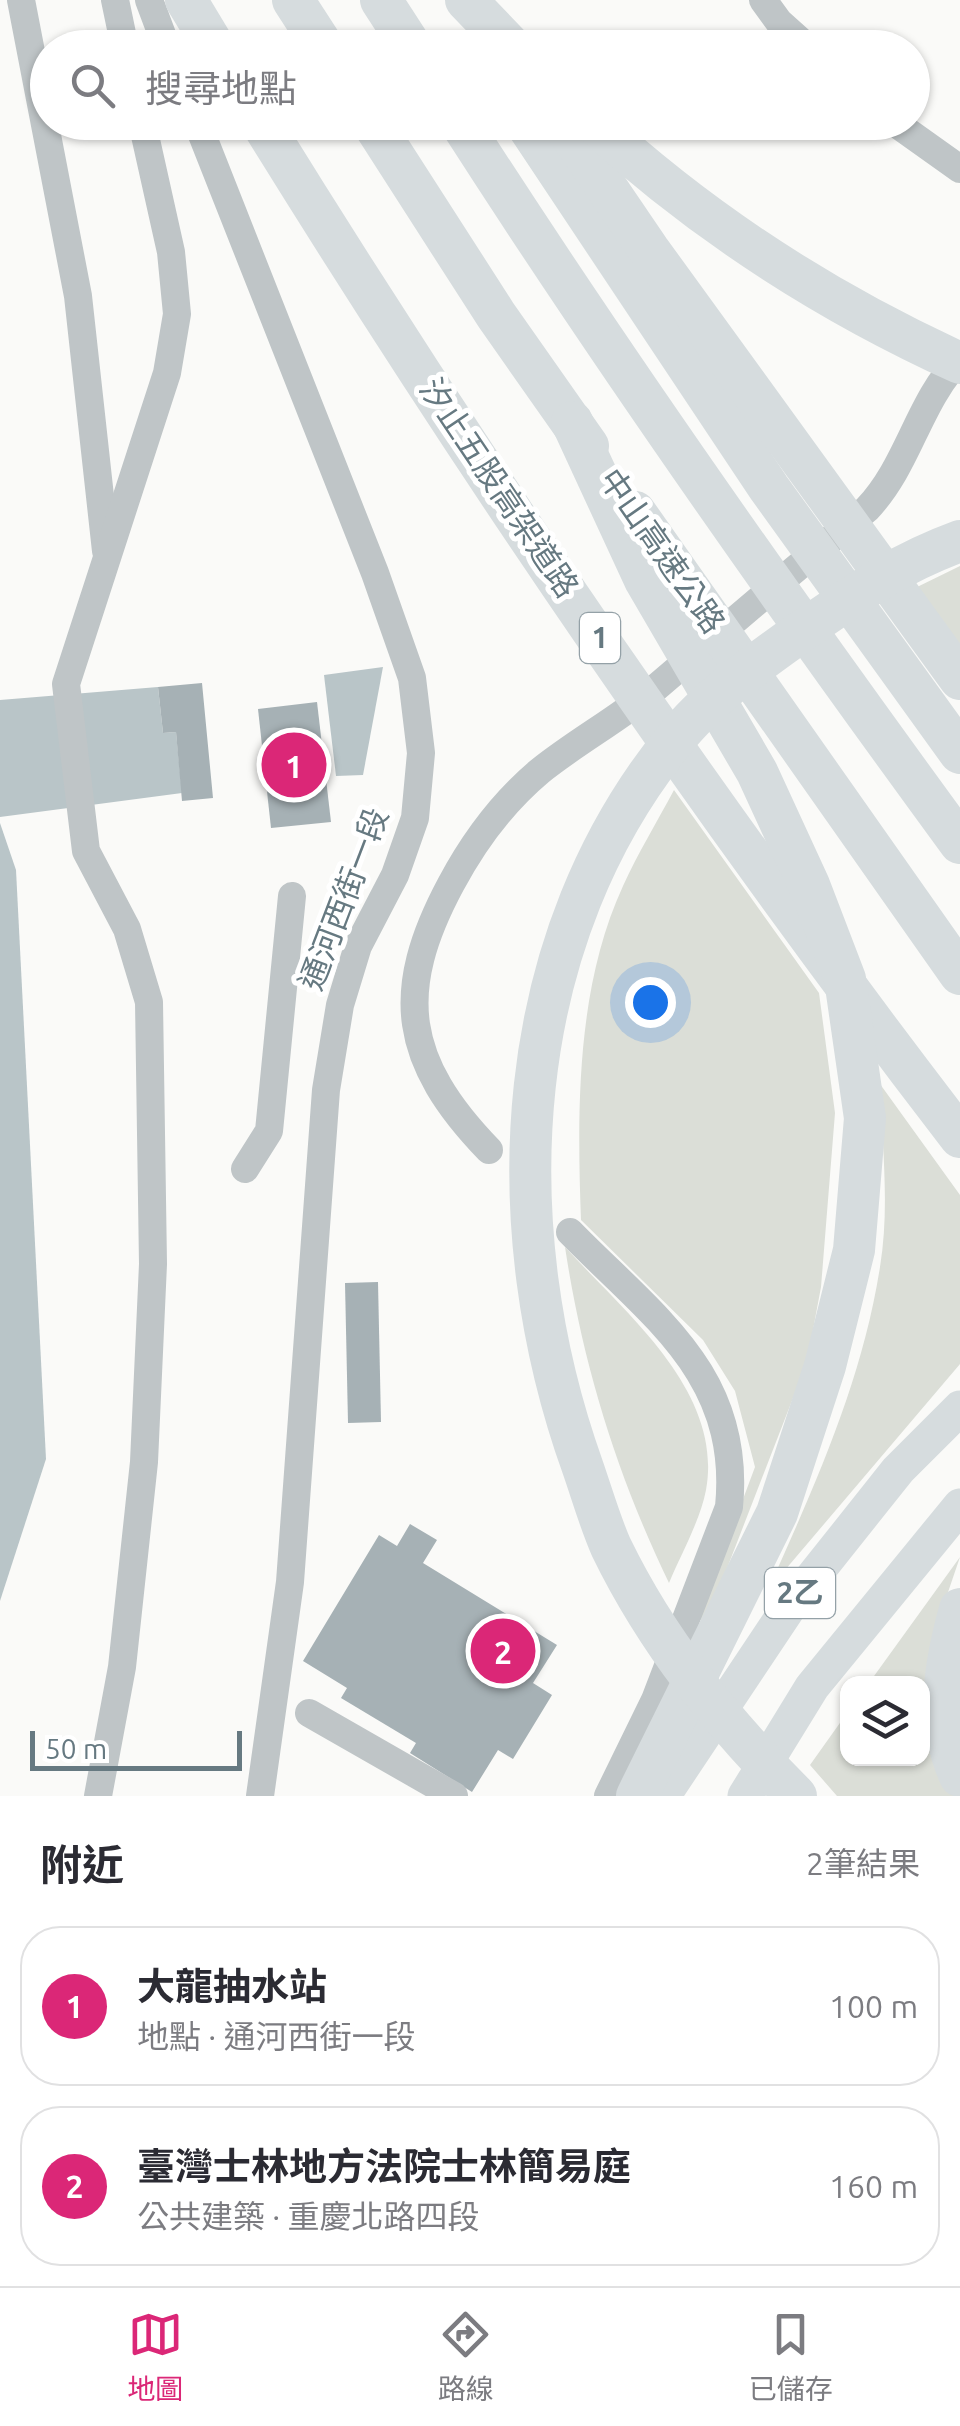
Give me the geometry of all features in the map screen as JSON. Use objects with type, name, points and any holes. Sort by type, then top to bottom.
[{"type":"highway","points":[[186,0],[204,30]]},
{"type":"highway","points":[[294,0],[313,30]]},
{"type":"highway","points":[[382,0],[401,30]]},
{"type":"highway","points":[[446,0],[465,30]]},
{"type":"highway","points":[[466,0],[495,30]]},
{"type":"highway","points":[[479,0],[500,30]]},
{"type":"highway","name":"汐止五股高架道路","points":[[274,140],[551,567],[737,836],[960,1138]]},
{"type":"highway","name":"中山高速公路","points":[[384,140],[496,315],[572,422],[658,572],[795,738],[960,974]]},
{"type":"highway","points":[[472,140],[567,288],[726,519],[960,842]]},
{"type":"highway","points":[[537,140],[769,488],[960,753]]},
{"type":"highway","points":[[574,140],[660,266],[960,678]]},
{"type":"highway","points":[[612,140],[657,182],[797,279],[954,359]]},
{"type":"highway","points":[[796,1796],[731,1731],[672,1654],[611,1546],[562,1410],[534,1281],[528,1174],[531,1104],[542,1028],[582,894],[632,797],[682,730],[762,659],[818,620],[904,562],[960,541]]},
{"type":"highway","points":[[638,1796],[776,1514],[826,1366],[854,1250],[865,1118],[845,978],[758,772],[658,572]]},
{"type":"highway","points":[[960,1609],[942,1702],[950,1753],[960,1776]]},
{"type":"main road","name":"2乙","points":[[663,1796],[790,1607],[898,1470],[960,1408]]},
{"type":"main road","name":"2乙","points":[[745,1796],[812,1687],[960,1506]]},
{"type":"street","points":[[21,0],[30,47]]},
{"type":"street","points":[[115,0],[122,30]]},
{"type":"street","points":[[148,0],[160,30]]},
{"type":"street","points":[[763,0],[788,30]]},
{"type":"street","points":[[48,140],[78,296],[106,562]]},
{"type":"street","points":[[98,1796],[122,1667],[144,1462],[153,1264],[150,1021],[149,1002],[127,929],[86,851],[66,684],[167,373],[176,314],[172,252],[146,140]]},
{"type":"street","name":"通河西街一段","points":[[204,140],[376,573],[412,678],[421,753],[415,818],[395,875],[358,946],[340,1005],[329,1073],[290,1582],[260,1796]]},
{"type":"street","points":[[919,140],[960,169]]},
{"type":"street","points":[[489,1150],[460,1120],[436,1080],[418,1039],[414,996],[428,926],[465,858],[500,810],[538,772],[648,694],[867,509],[883,492],[908,449],[939,381],[954,359]]},
{"type":"street","points":[[245,1169],[269,1131],[292,896]]},
{"type":"street","points":[[570,1232],[686,1348],[720,1409],[732,1474],[728,1507],[656,1700],[608,1796]]},
{"type":"street","points":[[308,1713],[454,1796]]},
{"type":"shaded area","points":[[960,566],[960,659],[911,590]]},
{"type":"shaded area","points":[[383,667],[363,775],[336,776],[324,675]]},
{"type":"shaded area","points":[[158,687],[163,733],[176,732],[182,793],[0,817],[0,700]]},
{"type":"shaded area","points":[[674,790],[819,993],[835,1113],[821,1287],[807,1362],[705,1625],[699,1617],[755,1467],[735,1391],[703,1340],[581,1220],[580,1093],[596,966],[623,886]]},
{"type":"shaded area","points":[[0,823],[16,870],[46,1459],[0,1601]]},
{"type":"shaded area","points":[[880,1084],[960,1195],[960,1364],[768,1590],[835,1432],[872,1310],[884,1222]]},
{"type":"shaded area","points":[[565,1247],[664,1356],[700,1419],[708,1454],[706,1490],[669,1583],[633,1502],[604,1419]]},
{"type":"shaded area","points":[[960,1557],[945,1601],[960,1796],[837,1796],[810,1765],[840,1723],[840,1766],[930,1766],[930,1676],[874,1676]]},
{"type":"building","points":[[202,683],[213,798],[182,801],[176,732],[163,733],[158,687]]},
{"type":"building","points":[[317,702],[331,822],[271,828],[258,709]]},
{"type":"building","points":[[378,1282],[381,1422],[348,1423],[345,1283]]},
{"type":"building","points":[[410,1524],[437,1540],[423,1563],[557,1645],[533,1683],[552,1695],[513,1759],[498,1750],[472,1792],[410,1753],[416,1743],[341,1698],[347,1688],[303,1661],[379,1535],[397,1546]]},
{"type":"place","name":"大龍抽水站","points":[[294,765]]},
{"type":"place","name":"臺灣士林地方法院士林簡易庭","points":[[503,1651]]}]
